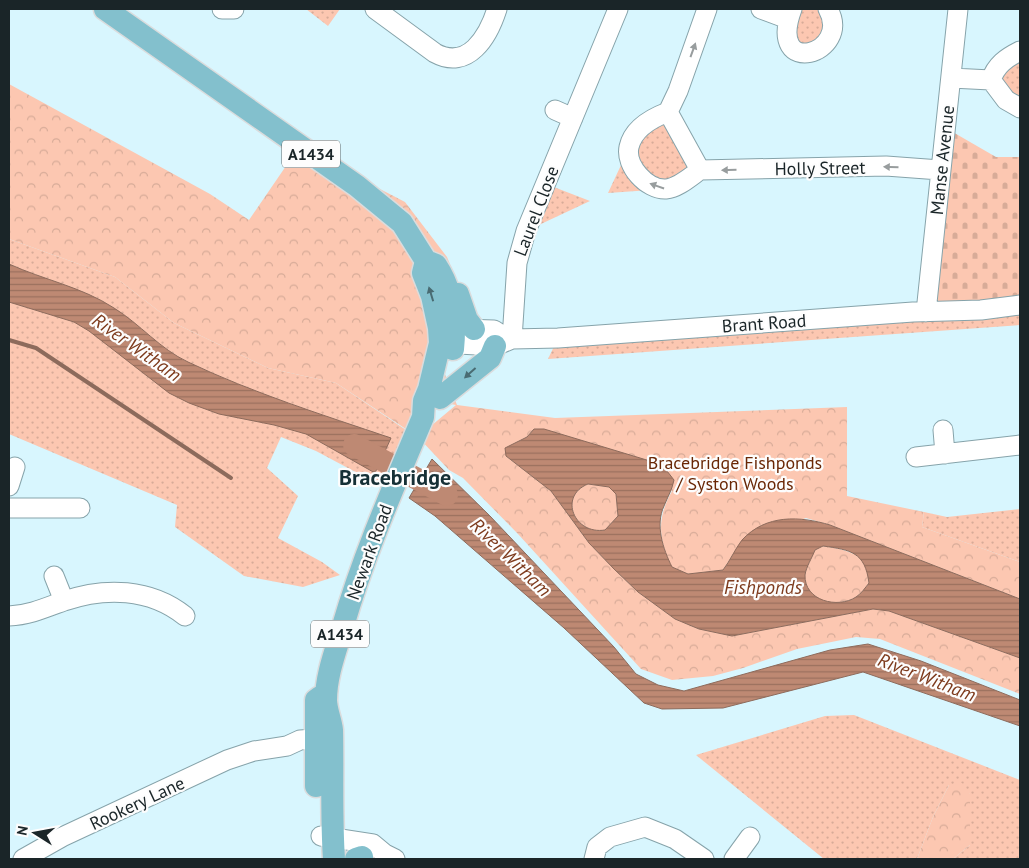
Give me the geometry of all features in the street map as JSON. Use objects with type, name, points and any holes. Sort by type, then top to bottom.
[{"type":"main road","name":"Newark Road","points":[[106,9],[358,186],[402,223],[426,261],[436,265],[448,286],[458,292],[467,320],[452,335],[432,380],[424,401],[423,417],[357,579],[335,652],[326,702],[332,726],[323,747],[327,847]]},
{"type":"main road","name":"Newark Road","points":[[423,417],[435,408],[448,376],[452,335],[432,296],[423,273],[426,261]]},
{"type":"main road","points":[[440,398],[490,358],[505,341]]},
{"type":"street","points":[[222,9],[234,9]]},
{"type":"street","points":[[375,9],[445,59],[459,59],[472,53],[493,21],[497,9]]},
{"type":"street","name":"Laurel Close","points":[[505,341],[516,263],[526,231],[618,9]]},
{"type":"street","points":[[668,112],[700,170],[677,186],[665,189],[644,182],[632,166],[629,148],[637,132],[652,118],[668,112],[678,92],[707,9]]},
{"type":"street","points":[[761,9],[790,14],[786,30],[787,43],[795,51],[804,53],[820,49],[827,42],[832,32],[832,18],[828,9]]},
{"type":"street","name":"Manse Avenue","points":[[926,312],[958,9]]},
{"type":"street","points":[[991,80],[994,71],[1005,59],[1020,51]]},
{"type":"street","points":[[951,78],[991,80]]},
{"type":"street","points":[[991,80],[1006,100],[1020,108]]},
{"type":"street","points":[[555,110],[573,118]]},
{"type":"street","name":"Holly Street","points":[[700,170],[886,166],[940,170]]},
{"type":"street","name":"Brant Road","points":[[452,335],[505,341],[926,312],[981,310],[1020,305]]},
{"type":"street","points":[[452,335],[494,330],[505,341]]},
{"type":"street","points":[[943,430],[945,454]]},
{"type":"street","points":[[916,457],[1020,445]]},
{"type":"street","points":[[9,486],[15,467]]},
{"type":"street","points":[[9,508],[80,508]]},
{"type":"street","points":[[54,576],[64,601]]},
{"type":"street","points":[[9,616],[35,612],[64,601],[104,591],[148,596],[180,606]]},
{"type":"street","name":"Rookery Lane","points":[[23,859],[62,837],[227,760],[254,751],[287,746],[300,754],[323,747]]},
{"type":"street","points":[[594,859],[597,847],[610,837],[645,827],[675,839],[704,859]]},
{"type":"street","points":[[734,859],[750,838]]},
{"type":"street","points":[[327,847],[373,844],[390,857]]},
{"type":"street","points":[[327,847],[359,858],[379,859],[390,857]]},
{"type":"green space","points":[[306,9],[340,9],[328,26]]},
{"type":"green space","points":[[792,9],[828,9],[832,32],[804,53],[788,19]]},
{"type":"green space","points":[[1020,51],[1020,108],[994,71]]},
{"type":"green space","name":"Bracebridge Fishponds / Syston Woods","points":[[9,84],[210,194],[249,220],[299,147],[405,202],[447,257],[466,303],[444,372],[457,405],[555,418],[847,407],[847,496],[924,512],[922,527],[1020,562],[1020,599],[830,525],[806,518],[742,541],[723,570],[688,574],[671,567],[662,538],[661,520],[672,491],[534,429],[527,437],[506,448],[506,456],[551,491],[589,543],[638,592],[675,619],[699,629],[732,636],[873,609],[889,611],[1020,658],[1020,694],[880,639],[856,637],[797,649],[743,668],[713,676],[672,680],[641,669],[518,534],[463,478],[449,470],[418,437],[336,383],[268,368],[174,323],[115,277],[9,239]],"holes":[[[434,401],[456,405],[419,436]]]},
{"type":"green space","points":[[668,112],[700,170],[665,189],[608,193],[629,148]]},
{"type":"green space","points":[[951,131],[996,157],[1020,157],[1020,295],[983,301],[932,305]]},
{"type":"green space","points":[[546,184],[590,201],[526,231]]},
{"type":"green space","points":[[9,239],[115,277],[174,323],[268,368],[336,383],[418,438],[376,483],[316,451],[281,437],[267,468],[298,496],[278,538],[322,562],[340,575],[303,587],[244,576],[175,527],[177,505],[9,434]]},
{"type":"green space","points":[[1020,305],[1020,325],[548,359],[558,338]]},
{"type":"green space","points":[[588,484],[609,487],[616,494],[618,516],[605,530],[594,530],[585,527],[578,521],[574,513],[572,505],[574,497],[579,490]]},
{"type":"green space","points":[[1020,509],[1020,562],[922,527],[924,512],[947,517]]},
{"type":"green space","points":[[822,546],[854,554],[864,562],[868,569],[869,583],[858,596],[848,601],[831,602],[815,597],[809,591],[805,575],[815,550]]},
{"type":"green space","points":[[854,715],[1020,780],[1020,859],[953,859],[970,845],[970,794],[949,785],[933,817],[917,859],[824,859],[696,755],[825,716]]},
{"type":"green space","points":[[962,783],[970,794],[970,845],[953,859],[917,859],[933,817],[949,785]]},
{"type":"water","points":[[9,264],[76,289],[102,301],[123,314],[168,350],[188,362],[288,403],[391,438],[375,473],[306,434],[274,425],[219,414],[189,403],[169,393],[89,331],[74,322],[9,302]]},
{"type":"water","name":"Fishponds","points":[[534,429],[544,429],[650,461],[667,471],[674,480],[661,513],[660,529],[663,545],[672,567],[688,574],[723,570],[742,540],[762,525],[784,519],[819,522],[1020,599],[1020,658],[889,611],[873,609],[732,636],[699,629],[675,619],[638,592],[614,569],[589,543],[551,491],[506,456],[505,448],[527,437]],"holes":[[[588,484],[609,487],[616,494],[618,516],[605,530],[594,530],[585,527],[578,521],[574,513],[572,505],[574,497],[579,490]],[[823,546],[849,551],[855,554],[864,565],[869,583],[861,593],[849,601],[832,602],[823,600],[816,597],[806,584],[805,575],[815,550]]]},
{"type":"water","points":[[432,459],[490,516],[614,647],[636,674],[658,685],[684,691],[830,650],[868,644],[921,661],[1020,700],[1020,726],[863,672],[723,708],[662,709],[644,703],[564,628],[435,516],[409,498]]},
{"type":"waterway","points":[[9,340],[36,348],[231,478]]},
{"type":"waterway","name":"River Witham","points":[[354,445],[447,495]]},
{"type":"district","name":"Bracebridge","points":[[395,477]]}]
